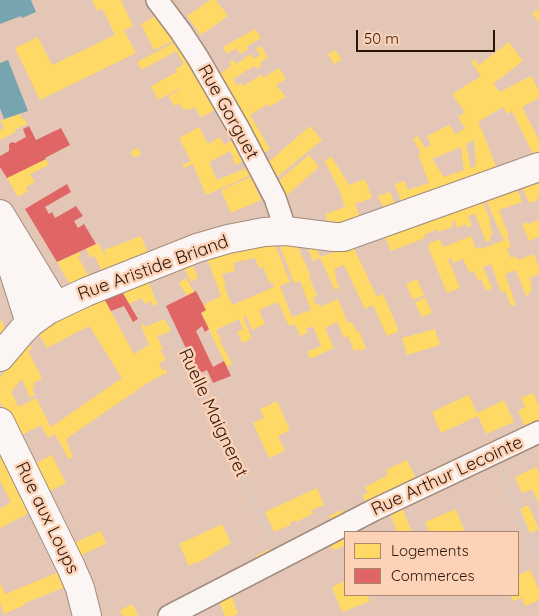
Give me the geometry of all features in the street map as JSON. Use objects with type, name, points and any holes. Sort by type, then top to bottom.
[{"type":"street","name":"Rue Gorguet","points":[[156,0],[198,58],[239,129],[275,198],[286,231]]},
{"type":"street","name":"Rue Aristide Briand","points":[[30,323],[56,306],[82,294],[197,248],[228,239],[264,232],[286,231],[343,237],[539,167]]},
{"type":"street","points":[[0,214],[56,306]]},
{"type":"street","points":[[0,228],[30,323],[12,341],[0,357]]},
{"type":"street","name":"Rue aux Loups","points":[[0,422],[74,572],[87,616]]},
{"type":"street","name":"Rue Arthur Lecointe","points":[[169,616],[374,510],[539,432]]},
{"type":"path","name":"Ruelle Maigneret","points":[[144,268],[281,558]]},
{"type":"path","points":[[494,453],[539,560]]},
{"type":"building: Logements","points":[[92,0],[121,0],[133,26],[124,30],[136,53],[40,100],[15,48],[38,37],[52,65],[115,35],[102,8],[97,11]]},
{"type":"building: Logements","points":[[210,0],[216,0],[228,16],[201,35],[187,16]]},
{"type":"building: Logements","points":[[539,8],[539,22],[532,14]]},
{"type":"building: Logements","points":[[159,14],[173,41],[154,50],[141,24]]},
{"type":"building: Logements","points":[[255,29],[261,38],[247,46],[248,49],[240,54],[236,48],[227,54],[223,47]]},
{"type":"building: Logements","points":[[179,40],[219,108],[201,117],[194,107],[189,110],[182,108],[179,103],[175,106],[168,96],[178,89],[158,100],[151,86],[177,72],[176,69],[184,64],[176,51],[142,70],[137,62]]},
{"type":"building: Logements","points":[[509,42],[523,61],[493,84],[500,92],[531,76],[539,91],[539,98],[522,107],[539,140],[539,156],[535,158],[512,111],[507,114],[503,107],[478,122],[498,171],[402,205],[395,184],[405,181],[407,190],[429,183],[418,154],[421,153],[413,139],[418,136],[425,148],[431,145],[427,136],[449,125],[456,134],[465,128],[458,117],[465,112],[452,94],[481,76],[471,62],[475,59],[479,65]],"holes":[[[474,140],[476,166],[471,168],[466,144]],[[461,147],[464,170],[444,177],[432,159]]]},
{"type":"building: Logements","points":[[261,46],[268,57],[256,69],[254,66],[233,79],[237,85],[241,83],[243,86],[261,75],[263,78],[279,68],[286,79],[276,85],[286,97],[269,107],[268,104],[250,115],[270,149],[261,155],[217,69],[220,74],[231,66],[229,63],[233,60],[236,64],[251,54],[254,59],[260,55],[256,49]]},
{"type":"building: Logements","points":[[335,50],[342,59],[334,64],[328,54]]},
{"type":"building: Logements","points":[[20,114],[27,124],[0,140],[0,130],[4,128],[0,121]]},
{"type":"building: Logements","points":[[310,126],[322,140],[276,178],[265,165]]},
{"type":"building: Logements","points":[[199,127],[208,144],[220,137],[224,145],[238,137],[246,159],[236,165],[230,151],[209,162],[217,180],[252,166],[256,173],[206,195],[193,164],[184,168],[182,165],[191,161],[179,138]]},
{"type":"building: Logements","points":[[138,148],[141,154],[134,158],[130,152]]},
{"type":"building: Logements","points":[[309,155],[319,167],[286,196],[277,182]]},
{"type":"building: Logements","points":[[331,156],[349,185],[365,179],[372,198],[355,204],[361,220],[337,228],[331,224],[336,223],[335,221],[328,223],[325,214],[345,207],[338,187],[325,162]]},
{"type":"building: Logements","points":[[46,159],[49,165],[30,174],[35,182],[26,187],[28,191],[18,197],[7,178]]},
{"type":"building: Logements","points":[[251,177],[261,200],[231,213],[221,190]]},
{"type":"building: Logements","points":[[539,180],[538,200],[529,203],[522,186]]},
{"type":"building: Logements","points":[[517,188],[522,202],[499,210],[509,234],[507,235],[511,247],[507,249],[511,258],[516,256],[518,260],[534,254],[539,274],[529,278],[532,284],[530,285],[532,290],[529,292],[530,294],[526,296],[516,270],[505,274],[516,305],[511,306],[505,291],[501,292],[491,264],[483,267],[492,288],[486,291],[481,279],[478,280],[474,271],[469,272],[463,259],[453,263],[451,258],[448,259],[460,288],[447,293],[428,247],[430,246],[429,243],[440,239],[443,247],[471,236],[476,249],[480,247],[481,249],[504,240],[485,199]]},
{"type":"building: Logements","points":[[390,192],[396,207],[385,211],[378,196]]},
{"type":"building: Logements","points":[[482,200],[491,222],[489,223],[493,234],[490,235],[491,240],[486,242],[475,214],[468,216],[472,226],[467,227],[466,224],[457,228],[455,221],[452,222],[453,227],[438,232],[437,229],[424,235],[425,238],[391,251],[384,235]]},
{"type":"building: Logements","points":[[539,220],[539,237],[529,241],[522,224]]},
{"type":"building: Logements","points":[[141,236],[149,256],[103,274],[95,256],[91,258],[86,249],[98,243],[107,258],[104,250]]},
{"type":"building: Logements","points":[[275,244],[290,282],[280,286],[292,317],[311,310],[300,281],[294,283],[279,244],[297,245],[311,276],[309,277],[317,295],[313,298],[316,305],[319,304],[320,307],[338,299],[348,323],[352,322],[357,332],[359,331],[366,348],[354,351],[348,336],[344,338],[337,322],[325,328],[334,348],[310,359],[307,352],[321,346],[313,326],[306,329],[308,333],[300,336],[295,324],[289,326],[278,302],[259,310],[265,324],[252,330],[246,316],[243,317],[252,338],[243,343],[237,332],[243,329],[239,319],[216,330],[232,364],[227,367],[201,313],[206,310],[203,305],[221,296],[206,256]],"holes":[[[255,258],[259,268],[263,267],[270,284],[273,282],[274,287],[232,305],[224,286],[226,285],[222,274],[235,271],[233,263]]]},
{"type":"building: Logements","points":[[307,246],[316,247],[320,257],[353,246],[377,297],[383,294],[399,331],[387,336],[373,305],[365,309],[344,265],[334,269],[339,288],[335,290],[320,258],[313,261]]},
{"type":"building: Logements","points":[[79,252],[81,255],[78,257],[90,278],[71,286],[57,262]]},
{"type":"building: Logements","points":[[191,262],[198,278],[191,282],[183,266]]},
{"type":"building: Logements","points":[[186,278],[194,292],[187,296],[179,283]]},
{"type":"building: Logements","points":[[147,279],[158,304],[153,306],[151,301],[145,304],[142,298],[129,304],[121,290]]},
{"type":"building: Logements","points":[[417,279],[424,295],[413,300],[406,284]]},
{"type":"building: Logements","points":[[103,297],[134,354],[149,345],[141,325],[144,324],[145,327],[165,319],[171,331],[157,336],[163,349],[160,350],[166,360],[159,363],[163,371],[166,369],[168,374],[164,374],[146,384],[66,439],[73,457],[68,459],[55,434],[48,438],[41,425],[18,437],[0,402],[0,378],[28,340],[32,349],[28,351],[42,378],[33,384],[35,388],[32,389],[35,395],[30,398],[22,379],[11,392],[19,407],[36,398],[51,427],[122,378],[89,326],[47,348],[37,331]]},
{"type":"building: Logements","points":[[425,297],[432,313],[422,317],[415,303]]},
{"type":"building: Logements","points":[[2,320],[5,332],[0,339],[0,322]]},
{"type":"building: Logements","points":[[435,329],[440,345],[407,355],[402,338]]},
{"type":"building: Logements","points":[[533,393],[539,406],[539,425],[527,430],[518,411],[525,407],[521,398]]},
{"type":"building: Logements","points":[[469,395],[477,413],[504,400],[514,422],[486,434],[478,416],[441,433],[432,412]]},
{"type":"building: Logements","points":[[277,401],[290,430],[278,436],[285,451],[269,458],[253,423],[264,418],[260,409]]},
{"type":"building: Logements","points":[[0,444],[35,510],[0,528],[0,509],[11,502],[0,481]]},
{"type":"building: Logements","points":[[52,455],[66,483],[48,492],[34,464]]},
{"type":"building: Logements","points":[[407,460],[417,481],[367,506],[362,495],[368,493],[365,487],[388,475],[386,470]]},
{"type":"building: Logements","points":[[536,467],[539,474],[539,504],[532,489],[522,493],[515,477]]},
{"type":"building: Logements","points":[[317,488],[324,505],[311,510],[313,514],[296,522],[295,520],[290,523],[291,525],[274,532],[265,512]]},
{"type":"building: Logements","points":[[401,505],[412,531],[397,531],[389,511]]},
{"type":"building: Logements","points":[[528,505],[539,529],[530,533],[520,509]]},
{"type":"building: Logements","points":[[456,509],[464,530],[429,531],[425,522]]},
{"type":"building: Logements","points":[[342,510],[346,517],[333,524],[329,516]]},
{"type":"building: Logements","points":[[222,524],[231,543],[198,563],[189,566],[179,544]]},
{"type":"building: Logements","points":[[101,531],[106,544],[77,557],[72,544]]},
{"type":"building: Logements","points":[[344,534],[344,546],[332,549],[329,542]]},
{"type":"building: Logements","points":[[269,549],[272,556],[260,563],[256,556]]},
{"type":"building: Logements","points":[[64,570],[70,585],[25,603],[25,605],[4,614],[0,603],[0,583],[5,594]]},
{"type":"building: Logements","points":[[530,570],[539,590],[539,600],[525,606],[522,598],[513,601],[510,596],[519,596],[519,575]]},
{"type":"building: Logements","points":[[344,581],[344,596],[368,596],[370,601],[342,612],[332,587]]},
{"type":"building: Logements","points":[[231,594],[238,614],[225,616],[219,601]]},
{"type":"building: Logements","points":[[133,604],[138,616],[123,616],[120,610]]},
{"type":"building: Commerces","points":[[29,126],[36,140],[61,128],[70,145],[7,178],[0,167],[0,156],[9,151],[9,144],[26,137],[23,129]]},
{"type":"building: Commerces","points":[[67,184],[71,192],[45,207],[49,214],[52,212],[55,218],[76,206],[83,216],[74,221],[78,228],[84,224],[96,244],[57,262],[25,209]]},
{"type":"building: Commerces","points":[[121,290],[138,319],[133,322],[124,306],[111,311],[103,297]]},
{"type":"building: Commerces","points":[[196,291],[206,310],[201,313],[209,329],[205,332],[202,326],[196,331],[213,367],[224,361],[231,376],[213,383],[207,370],[198,374],[166,306]]},
{"type":"building: Public","points":[[0,0],[31,0],[36,12],[0,24]]},
{"type":"building: Public","points":[[8,60],[28,111],[4,119],[0,108],[0,63]]}]
